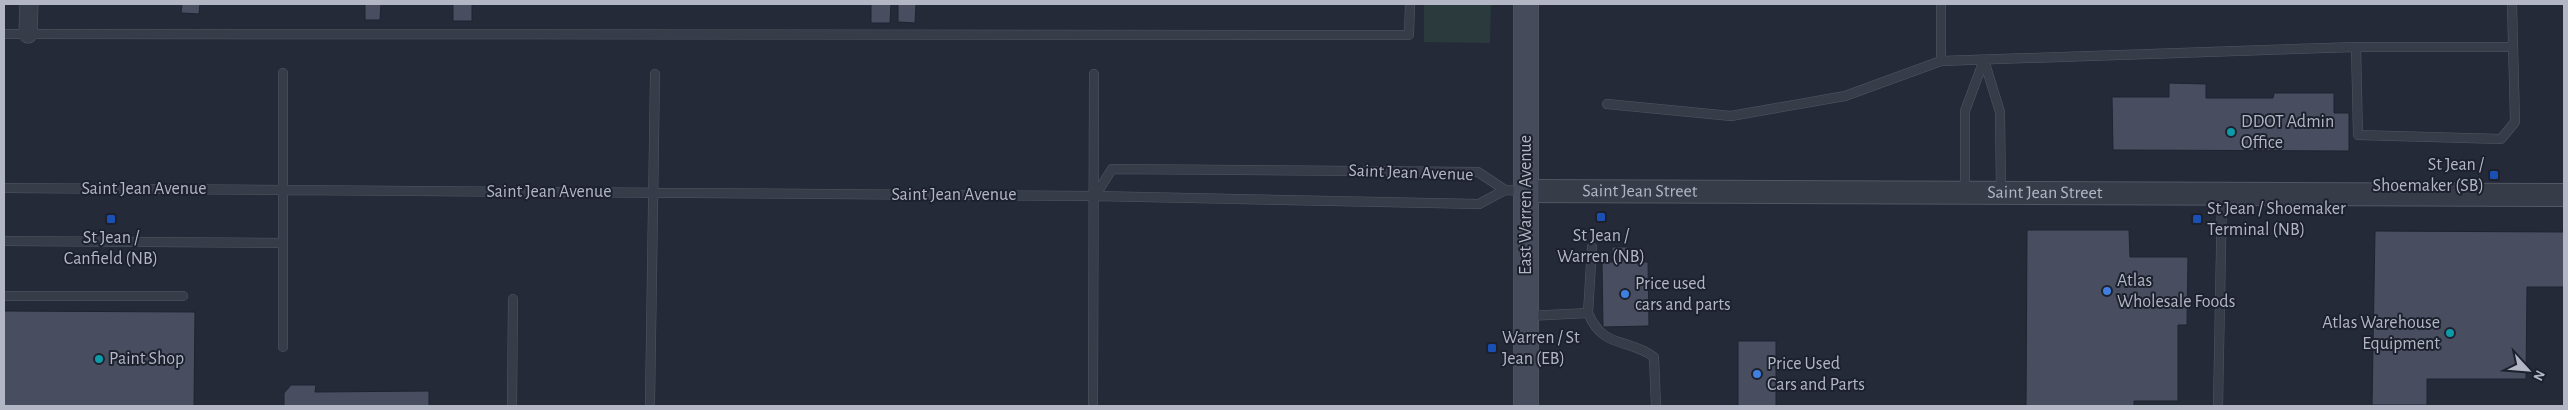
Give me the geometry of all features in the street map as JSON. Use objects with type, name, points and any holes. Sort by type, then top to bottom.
[{"type":"main road","name":"East Warren Avenue","points":[[1526,4],[1515,191],[1526,316],[1526,406]]},
{"type":"street","points":[[28,34],[29,4]]},
{"type":"street","name":"Saint Jean Street","points":[[1515,191],[2564,195]]},
{"type":"lane","points":[[4,34],[1408,34],[1410,4]]},
{"type":"lane","points":[[1941,4],[1941,61]]},
{"type":"lane","points":[[2356,47],[2358,135],[2501,139],[2515,122],[2512,4]]},
{"type":"lane","points":[[1607,104],[1731,116],[1845,96],[1941,61],[2356,47],[2513,47]]},
{"type":"lane","points":[[1965,194],[1965,111],[1984,60]]},
{"type":"lane","points":[[1984,60],[2000,112],[2001,194]]},
{"type":"lane","points":[[282,73],[283,347]]},
{"type":"lane","points":[[650,404],[655,74]]},
{"type":"lane","points":[[1093,406],[1094,74]]},
{"type":"lane","name":"Saint Jean Avenue","points":[[1095,196],[1112,169],[1478,172],[1515,191]]},
{"type":"lane","name":"Saint Jean Avenue","points":[[4,188],[1095,196],[1479,204],[1515,191]]},
{"type":"lane","points":[[2218,406],[2222,194]]},
{"type":"lane","points":[[4,241],[283,243]]},
{"type":"lane","points":[[1592,247],[1588,313],[1595,329],[1602,335],[1646,351],[1654,357],[1656,406]]},
{"type":"lane","points":[[4,296],[183,296]]},
{"type":"lane","points":[[512,406],[513,299]]},
{"type":"lane","points":[[1526,316],[1588,313]]},
{"type":"shaded area","points":[[1424,4],[1491,4],[1490,43],[1424,42]]},
{"type":"building","points":[[182,4],[200,4],[199,14],[181,13]]},
{"type":"building","points":[[365,4],[381,4],[380,20],[365,20]]},
{"type":"building","points":[[453,4],[472,4],[472,21],[453,21]]},
{"type":"building","points":[[871,4],[891,4],[890,23],[871,23]]},
{"type":"building","points":[[898,4],[916,4],[915,23],[898,22]]},
{"type":"building","name":"DDOT Admin Office","points":[[2169,83],[2206,84],[2206,98],[2273,98],[2274,93],[2334,93],[2334,113],[2349,113],[2349,151],[2113,150],[2112,97],[2169,97]]},
{"type":"building","name":"Atlas Wholesale Foods","points":[[2027,230],[2129,230],[2130,257],[2188,257],[2187,325],[2178,325],[2178,401],[2134,401],[2134,406],[2026,406]]},
{"type":"building","name":"Atlas Warehouse Equipment","points":[[2375,231],[2564,232],[2564,287],[2527,287],[2526,379],[2427,379],[2427,405],[2372,405]]},
{"type":"building","name":"Price used cars and parts","points":[[1612,247],[1628,247],[1628,262],[1648,262],[1649,326],[1603,327],[1602,262],[1612,262]]},
{"type":"building","name":"Paint Shop","points":[[4,311],[195,312],[194,406],[4,406]]},
{"type":"building","name":"Price Used Cars and Parts","points":[[1738,341],[1776,341],[1776,406],[1738,406]]},
{"type":"building","points":[[291,385],[316,385],[315,392],[429,391],[429,406],[284,406],[284,393]]},
{"type":"place","name":"DDOT Admin Office","points":[[2231,132]]},
{"type":"place","name":"St Jean / Shoemaker (SB)","points":[[2494,175]]},
{"type":"place","name":"St Jean / Warren (NB)","points":[[1601,217]]},
{"type":"place","name":"St Jean / Canfield (NB)","points":[[111,219]]},
{"type":"place","name":"St Jean / Shoemaker Terminal (NB)","points":[[2197,219]]},
{"type":"place","name":"Atlas Wholesale Foods","points":[[2107,291]]},
{"type":"place","name":"Price used cars and parts","points":[[1625,294]]},
{"type":"place","name":"Atlas Warehouse Equipment","points":[[2450,333]]},
{"type":"place","name":"Warren / St Jean (EB)","points":[[1492,348]]},
{"type":"place","name":"Paint Shop","points":[[99,359]]},
{"type":"place","name":"Price Used Cars and Parts","points":[[1757,374]]}]
